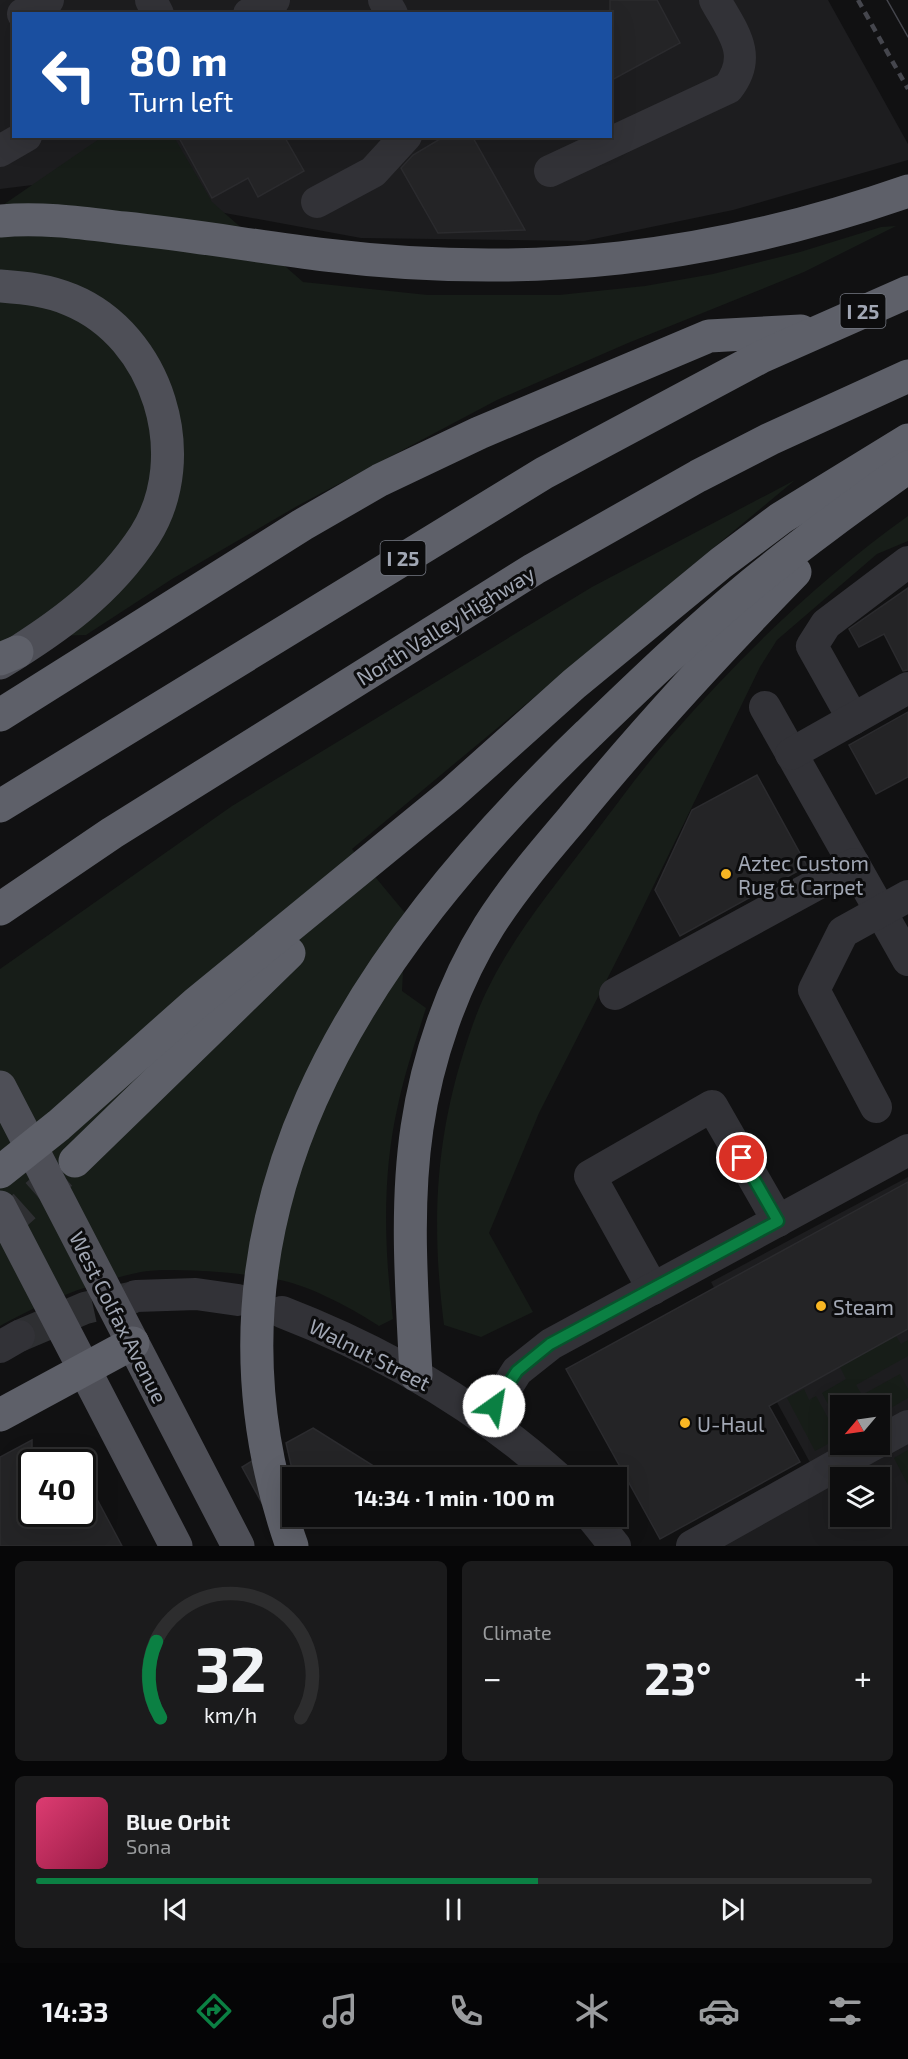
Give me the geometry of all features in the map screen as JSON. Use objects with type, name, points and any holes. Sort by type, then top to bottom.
[{"type":"highway","points":[[0,221],[30,219],[99,225],[439,266],[501,267],[598,262],[673,251],[779,230],[833,216],[908,191]]},
{"type":"highway","name":"I 25","points":[[0,806],[544,473],[695,390],[818,330],[908,292]]},
{"type":"highway","points":[[0,715],[302,525],[380,480],[479,433],[709,336],[818,330]]},
{"type":"highway","name":"North Valley Highway","points":[[0,909],[111,833],[534,570],[698,476],[770,439],[908,376]]},
{"type":"highway","points":[[0,1172],[59,1125],[195,1005],[450,795],[574,684],[721,563],[781,518],[908,440]]},
{"type":"highway","points":[[292,1546],[276,1496],[263,1433],[255,1351],[256,1310],[268,1226],[279,1185],[316,1089],[376,982],[416,924],[463,865],[537,783],[625,698],[751,585],[908,469]]},
{"type":"highway","points":[[416,1375],[411,1214],[417,1128],[425,1086],[449,1009],[488,927],[513,890],[618,762],[738,631],[818,549],[908,469]]},
{"type":"highway","points":[[75,1161],[450,795]]},
{"type":"highway","points":[[0,1415],[133,1343]]},
{"type":"main road","points":[[0,286],[49,292],[72,300],[116,329],[143,364],[164,419],[168,441],[166,483],[160,504],[145,534],[95,597],[65,621],[6,658]]},
{"type":"main road","points":[[0,1080],[15,1117]]},
{"type":"main road","name":"West Colfax Avenue","points":[[0,1087],[238,1546]]},
{"type":"main road","points":[[0,1207],[176,1546]]},
{"type":"street","points":[[27,12],[48,0]]},
{"type":"street","points":[[253,12],[274,0]]},
{"type":"street","points":[[550,171],[728,88],[736,78],[741,65],[741,51],[715,0]]},
{"type":"street","points":[[0,151],[23,138]]},
{"type":"street","points":[[317,202],[373,172],[404,138]]},
{"type":"street","points":[[853,719],[813,646],[825,624],[908,562]]},
{"type":"street","points":[[791,754],[908,688]]},
{"type":"street","points":[[765,707],[908,960]]},
{"type":"street","points":[[615,994],[854,864]]},
{"type":"street","points":[[876,1107],[814,990],[843,932],[908,896]]},
{"type":"street","points":[[653,1288],[590,1176],[712,1106],[778,1221]]},
{"type":"street","points":[[546,1467],[525,1448],[486,1420],[517,1371],[532,1356],[908,1150]]},
{"type":"street","points":[[136,1296],[196,1294],[238,1300]]},
{"type":"street","name":"Walnut Street","points":[[282,1312],[351,1341],[416,1375],[486,1420]]},
{"type":"street","points":[[890,1436],[908,1426]]},
{"type":"street","points":[[692,1546],[854,1455]]},
{"type":"street","points":[[600,1527],[615,1546]]},
{"type":"shaded area","points":[[0,0],[828,0],[908,144],[908,160],[733,210],[584,241],[361,238],[49,183],[0,189]]},
{"type":"shaded area","points":[[101,138],[175,138],[212,202],[303,282],[428,295],[559,295],[645,286],[713,274],[800,252],[881,227],[896,226],[804,272],[628,343],[497,400],[299,505],[172,579],[86,635],[18,637],[0,646],[0,207]]},
{"type":"shaded area","points":[[795,480],[352,849],[406,914],[402,991],[426,1008],[401,1093],[389,1158],[386,1238],[393,1319],[379,1326],[325,1296],[303,1286],[278,1280],[216,1272],[155,1270],[123,1276],[86,1287],[33,1309],[0,1326],[0,969],[232,806],[592,587]]},
{"type":"shaded area","points":[[908,516],[908,541],[877,554],[777,640],[760,667],[630,934],[539,1113],[489,1233],[533,1312],[481,1337],[444,1325],[437,1246],[437,1209],[444,1136],[451,1099],[473,1024],[495,975],[523,928],[555,884],[670,737],[783,619],[875,540]]},
{"type":"shaded area","points":[[908,1177],[908,1546],[721,1546],[824,1488],[711,1282]]},
{"type":"shaded area","points":[[896,1336],[901,1344],[908,1340],[908,1356],[856,1385],[862,1395],[830,1395],[830,1408],[822,1393],[846,1379],[840,1367]]},
{"type":"shaded area","points":[[900,1374],[908,1389],[908,1398],[890,1409],[890,1395],[862,1395]]},
{"type":"shaded area","points":[[804,1389],[809,1400],[816,1396],[830,1422],[830,1443],[815,1451],[787,1398]]},
{"type":"shaded area","points":[[908,1450],[908,1485],[894,1458]]},
{"type":"building","points":[[610,0],[657,0],[680,43],[612,80],[612,12],[610,12]]},
{"type":"building","points":[[179,138],[285,138],[304,171],[258,197],[248,178],[212,198]]},
{"type":"building","points":[[442,138],[473,138],[525,230],[438,233],[401,168],[413,155]]},
{"type":"building","points":[[908,588],[908,670],[903,671],[884,634],[859,647],[849,629]]},
{"type":"building","points":[[908,712],[908,777],[876,794],[849,745]]},
{"type":"building","points":[[757,775],[807,866],[680,936],[655,890],[692,810]]},
{"type":"building","points":[[908,1182],[908,1329],[769,1406],[800,1462],[660,1539],[627,1479],[627,1467],[620,1467],[566,1369]]},
{"type":"building","points":[[313,1428],[375,1467],[291,1467],[286,1443]]},
{"type":"building","points":[[32,1440],[32,1449],[18,1449],[18,1527],[96,1527],[96,1497],[122,1546],[0,1546],[0,1457]]},
{"type":"building","points":[[252,1461],[263,1505],[242,1467]]},
{"type":"tunnel","points":[[0,1228],[75,1161]]},
{"type":"tunnel","points":[[19,1336],[85,1308],[135,1297]]},
{"type":"tram line","points":[[887,0],[908,37]]},
{"type":"railway","points":[[858,0],[908,89]]},
{"type":"place","name":"Aztec Custom Rug & Carpet","points":[[726,874]]},
{"type":"place","name":"Steam","points":[[821,1306]]},
{"type":"place","name":"U-Haul","points":[[685,1423]]},
{"type":"route","points":[[494,1406],[517,1371],[532,1356],[550,1344],[778,1221],[742,1158]]}]
